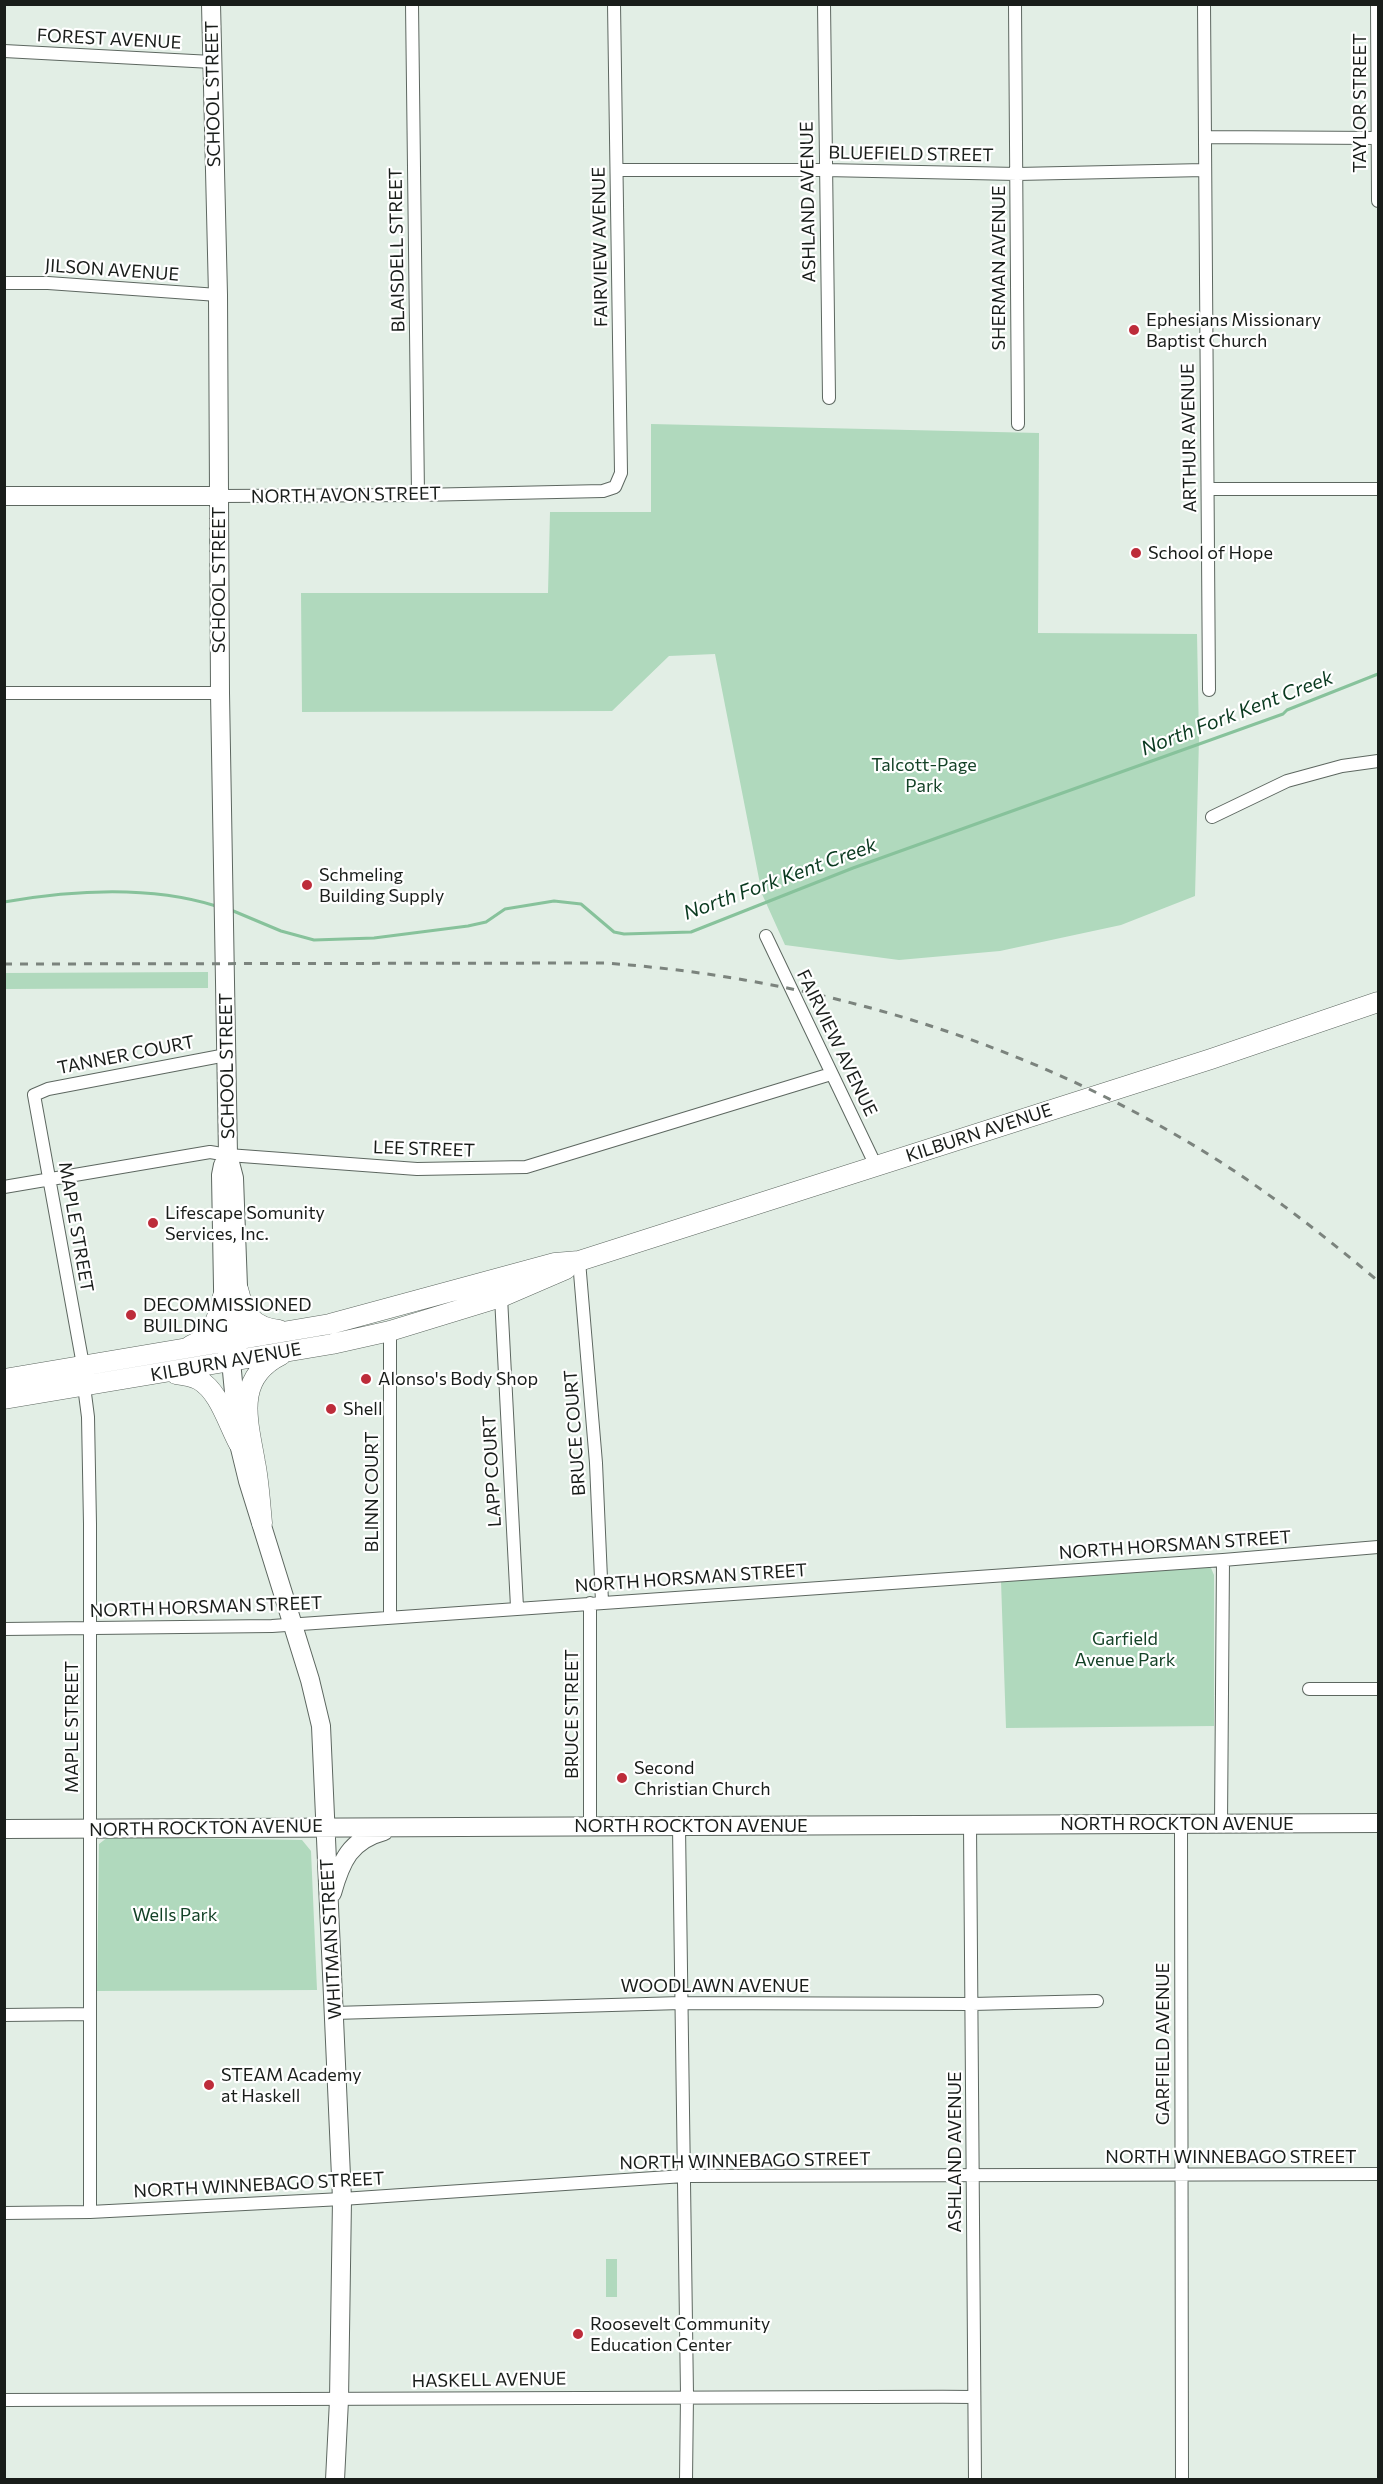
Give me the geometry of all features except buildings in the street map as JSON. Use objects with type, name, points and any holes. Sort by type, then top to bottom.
[{"type":"main road","name":"SCHOOL STREET","points":[[211,4],[218,295],[220,693],[228,1155],[222,1175],[231,1292],[232,1348]]},
{"type":"main road","name":"NORTH AVON STREET","points":[[4,496],[219,496]]},
{"type":"main road","name":"KILBURN AVENUE","points":[[4,1399],[164,1373],[232,1348],[288,1331],[330,1324],[555,1263],[579,1261],[1211,1059],[1378,1002]]},
{"type":"main road","name":"KILBURN AVENUE","points":[[4,1379],[182,1349],[232,1348],[286,1352],[390,1331],[501,1297],[560,1273],[579,1261]]},
{"type":"main road","points":[[182,1349],[197,1343],[212,1330],[231,1292],[254,1323],[272,1330],[288,1331]]},
{"type":"main road","name":"WHITMAN STREET","points":[[232,1348],[239,1444],[291,1624],[310,1680],[321,1726],[342,2199],[339,2400],[335,2480]]},
{"type":"main road","points":[[262,1523],[256,1465],[248,1422],[247,1398],[259,1370],[286,1352]]},
{"type":"main road","points":[[164,1373],[190,1376],[205,1384],[217,1400],[239,1444]]},
{"type":"main road","name":"NORTH ROCKTON AVENUE","points":[[4,1829],[1378,1823]]},
{"type":"main road","points":[[329,1906],[338,1874],[357,1842],[366,1836],[401,1826]]},
{"type":"street","name":"BLAISDELL STREET","points":[[412,4],[418,495]]},
{"type":"street","name":"FAIRVIEW AVENUE","points":[[614,4],[621,473],[615,487]]},
{"type":"street","name":"ASHLAND AVENUE","points":[[824,4],[829,398]]},
{"type":"street","name":"SHERMAN AVENUE","points":[[1015,4],[1018,424]]},
{"type":"street","name":"ARTHUR AVENUE","points":[[1204,4],[1209,690]]},
{"type":"street","name":"TAYLOR STREET","points":[[1377,4],[1378,201]]},
{"type":"street","name":"FOREST AVENUE","points":[[4,51],[212,62]]},
{"type":"street","points":[[1205,137],[1378,138]]},
{"type":"street","name":"BLUEFIELD STREET","points":[[617,171],[825,170],[1017,174],[1204,170]]},
{"type":"street","name":"JILSON AVENUE","points":[[4,283],[48,283],[218,295]]},
{"type":"street","name":"NORTH AVON STREET","points":[[219,496],[603,491],[615,487]]},
{"type":"street","points":[[1208,489],[1378,489]]},
{"type":"street","points":[[4,693],[220,693]]},
{"type":"street","points":[[1212,817],[1287,781],[1342,766],[1378,761]]},
{"type":"street","name":"FAIRVIEW AVENUE","points":[[766,936],[876,1166]]},
{"type":"street","name":"TANNER COURT","points":[[34,1095],[48,1089],[83,1081],[226,1055]]},
{"type":"street","name":"LEE STREET","points":[[4,1187],[200,1152],[417,1169],[525,1167],[831,1074]]},
{"type":"street","name":"MAPLE STREET","points":[[34,1095],[83,1365]]},
{"type":"street","name":"BRUCE COURT","points":[[579,1261],[596,1463],[596,1603]]},
{"type":"street","name":"LAPP COURT","points":[[501,1297],[517,1607]]},
{"type":"street","name":"BLINN COURT","points":[[390,1331],[390,1617]]},
{"type":"street","name":"MAPLE STREET","points":[[84,1386],[88,1417],[90,1503],[90,2212]]},
{"type":"street","name":"NORTH HORSMAN STREET","points":[[4,1629],[291,1624],[1224,1560],[1378,1547]]},
{"type":"street","points":[[1221,1823],[1224,1560]]},
{"type":"street","name":"BRUCE STREET","points":[[590,1826],[596,1603]]},
{"type":"street","points":[[1309,1689],[1378,1689]]},
{"type":"street","name":"GARFIELD AVENUE","points":[[1181,1824],[1182,2480]]},
{"type":"street","name":"ASHLAND AVENUE","points":[[970,1825],[975,2480]]},
{"type":"street","points":[[679,1827],[687,2395],[686,2480]]},
{"type":"street","name":"WOODLAWN AVENUE","points":[[334,2013],[681,2003],[972,2004],[1097,2001]]},
{"type":"street","points":[[4,2014],[90,2013]]},
{"type":"street","name":"NORTH WINNEBAGO STREET","points":[[4,2213],[90,2212],[342,2199],[684,2176],[1378,2174]]},
{"type":"street","name":"HASKELL AVENUE","points":[[6,2402],[687,2395],[974,2397]]},
{"type":"green space","name":"Talcott-Page Park","points":[[651,424],[1039,433],[1038,633],[1197,634],[1199,739],[1195,896],[1121,925],[1000,951],[899,960],[785,945],[762,894],[715,654],[669,656],[612,711],[302,712],[301,593],[548,593],[550,512],[651,512]]},
{"type":"green space","points":[[208,972],[208,988],[5,989],[5,973]]},
{"type":"green space","name":"Garfield Avenue Park","points":[[1211,1568],[1214,1575],[1214,1726],[1006,1728],[1001,1581]]},
{"type":"green space","name":"Wells Park","points":[[108,1837],[302,1840],[311,1851],[317,1990],[97,1991],[99,1844]]},
{"type":"green space","points":[[606,2259],[617,2259],[617,2297],[606,2297]]},
{"type":"waterway","name":"North Fork Kent Creek","points":[[231,910],[281,931],[314,940],[374,938],[468,926],[486,922],[505,909],[554,901],[581,904],[614,932],[624,934],[691,932],[853,868],[1283,714],[1287,710],[1378,674]]},
{"type":"waterway","name":"North Fork Kent Creek","points":[[4,902],[84,892],[138,892],[190,899],[216,906]]},
{"type":"railway","points":[[4,964],[604,963],[685,971],[766,984],[845,1001],[924,1024],[1001,1051],[1076,1083],[1149,1120],[1219,1161],[1260,1189],[1378,1281]]},
{"type":"place","name":"Ephesians Missionary Baptist Church","points":[[1134,330]]},
{"type":"place","name":"School of Hope","points":[[1136,553]]},
{"type":"place","name":"Schmeling Building Supply","points":[[307,885]]},
{"type":"place","name":"Lifescape Somunity Services, Inc.","points":[[153,1223]]},
{"type":"place","name":"DECOMMISSIONED BUILDING","points":[[131,1315]]},
{"type":"place","name":"Alonso's Body Shop","points":[[366,1379]]},
{"type":"place","name":"Shell","points":[[331,1409]]},
{"type":"place","name":"Second Christian Church","points":[[622,1778]]},
{"type":"place","name":"STEAM Academy at Haskell","points":[[209,2085]]},
{"type":"place","name":"Roosevelt Community Education Center","points":[[578,2334]]}]
